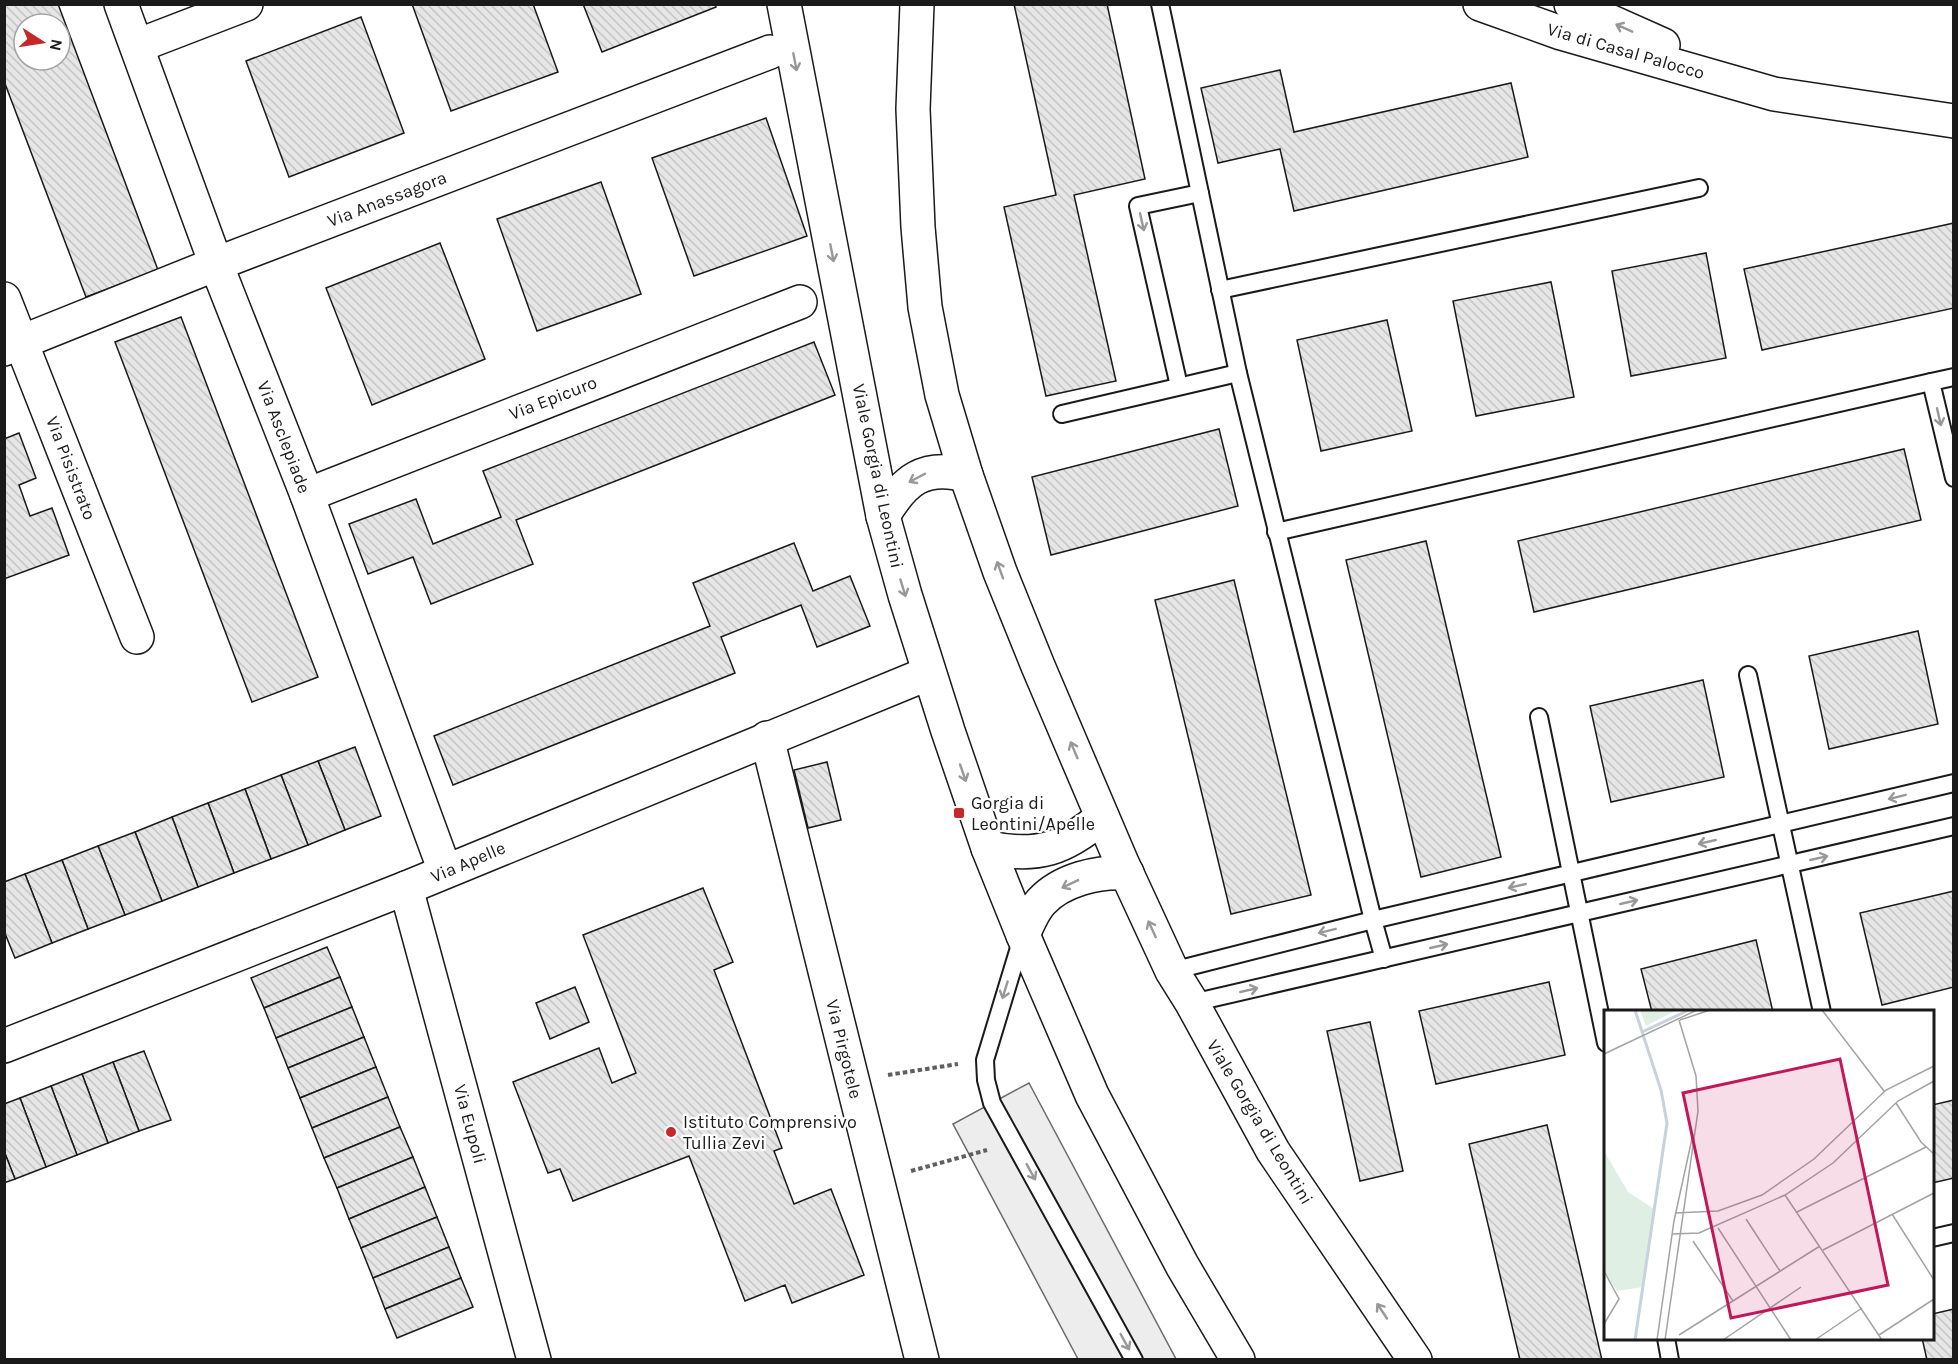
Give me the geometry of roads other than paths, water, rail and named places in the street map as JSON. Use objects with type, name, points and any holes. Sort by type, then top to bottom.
[{"type":"street","name":"Via Asclepiade","points":[[121,4],[216,264],[307,495],[445,871]]},
{"type":"street","points":[[136,46],[246,4]]},
{"type":"street","name":"Viale Gorgia di Leontini","points":[[784,4],[884,516],[929,673],[988,848],[1092,1095],[1182,1265],[1238,1359]]},
{"type":"street","name":"Viale Gorgia di Leontini","points":[[917,4],[913,110],[921,280],[928,332],[937,373],[966,475],[1019,620],[1102,817],[1172,971],[1273,1151],[1415,1359]]},
{"type":"street","name":"Via di Casal Palocco","points":[[1480,4],[1561,33],[1774,94],[1953,121]]},
{"type":"street","name":"Via di Casal Palocco","points":[[1571,4],[1774,94]]},
{"type":"street","name":"Via Anassagora","points":[[13,345],[216,264],[770,52]]},
{"type":"street","name":"Via Pisistrato","points":[[4,299],[13,345],[137,637]]},
{"type":"street","name":"Via Epicuro","points":[[307,495],[800,302]]},
{"type":"street","points":[[884,516],[899,491],[921,475],[948,472],[966,475]]},
{"type":"street","name":"Via Apelle","points":[[4,1047],[406,888],[929,673]]},
{"type":"street","name":"Via Pirgotele","points":[[767,738],[922,1359]]},
{"type":"street","points":[[988,848],[1017,853],[1048,850],[1079,836],[1102,817]]},
{"type":"street","points":[[1023,934],[1040,904],[1056,891],[1095,874],[1127,873]]},
{"type":"street","name":"Via Eupoli","points":[[406,888],[534,1359]]},
{"type":"lane","points":[[1160,4],[1238,373],[1384,959]]},
{"type":"lane","points":[[1220,290],[1699,188]]},
{"type":"lane","points":[[1179,386],[1138,206],[1200,194]]},
{"type":"lane","points":[[1062,414],[1238,373]]},
{"type":"lane","points":[[1276,532],[1953,377]]},
{"type":"lane","points":[[1931,382],[1953,478]]},
{"type":"lane","points":[[1748,675],[1822,1010]]},
{"type":"lane","points":[[1539,717],[1604,1038]]},
{"type":"lane","points":[[1172,971],[1373,920],[1953,783]]},
{"type":"lane","points":[[1192,1003],[1953,826]]},
{"type":"lane","points":[[1023,934],[985,1060],[986,1080],[992,1103],[1134,1359]]},
{"type":"lane","points":[[1934,1238],[1953,1233]]},
{"type":"lane","points":[[1666,1340],[1670,1359]]},
{"type":"place","name":"Gorgia di Leontini/Apelle","points":[[959,813]]},
{"type":"place","name":"Istituto Comprensivo Tullia Zevi","points":[[671,1132]]}]
